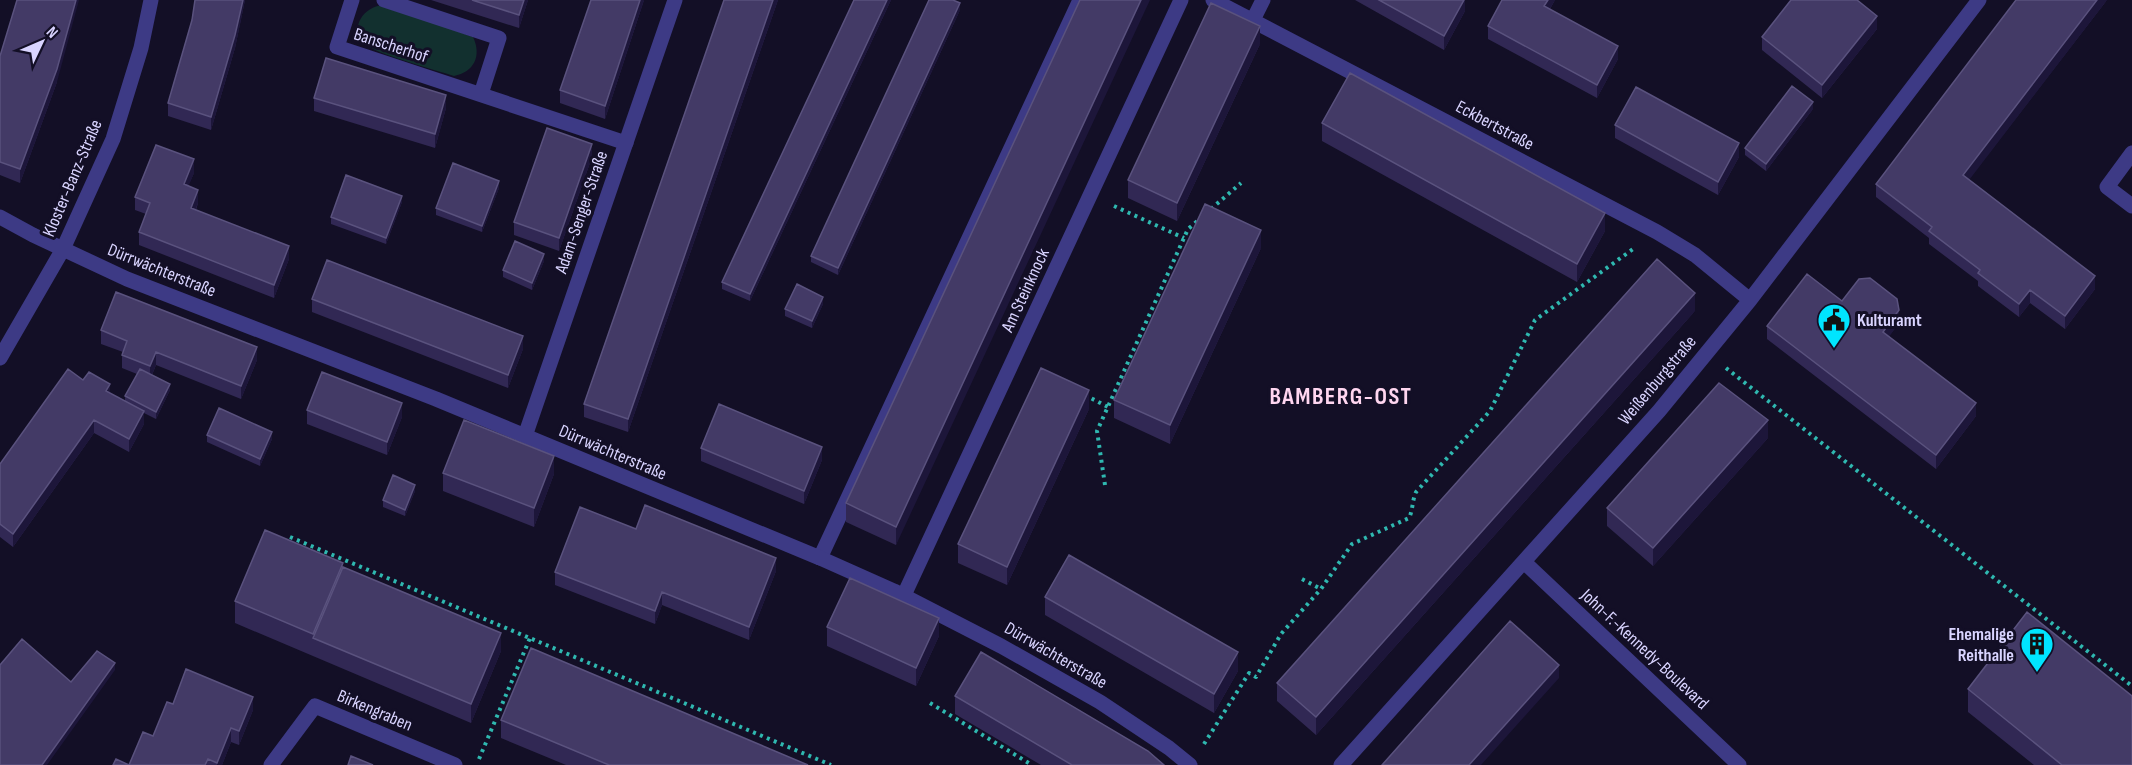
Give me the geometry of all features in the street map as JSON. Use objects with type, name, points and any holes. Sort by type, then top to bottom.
[{"type":"street","name":"Kloster-Banz-Straße","points":[[0,358],[63,249],[112,139],[141,48],[151,0]]},
{"type":"street","name":"Banscherhof","points":[[352,0],[336,47],[626,143]]},
{"type":"street","points":[[384,0],[499,38],[481,94]]},
{"type":"street","name":"Adam-Senger-Straße","points":[[525,436],[675,0]]},
{"type":"street","points":[[820,558],[1080,0]]},
{"type":"street","name":"Am Steinknock","points":[[904,595],[1181,0]]},
{"type":"street","name":"Eckbertstraße","points":[[1213,0],[1657,232],[1695,255],[1750,300]]},
{"type":"street","points":[[1253,20],[1263,0]]},
{"type":"street","name":"Weißenburgstraße","points":[[1341,765],[1659,411],[1750,300],[1979,0]]},
{"type":"street","points":[[2132,153],[2107,187],[2132,207]]},
{"type":"street","name":"Dürrwächterstraße","points":[[0,217],[127,279],[436,399],[904,595],[1100,702],[1169,748],[1190,765]]},
{"type":"street","name":"John-F.-Kennedy-Boulevard","points":[[1524,562],[1733,763]]},
{"type":"street","name":"Birkengraben","points":[[271,765],[315,706],[455,765]]},
{"type":"path","points":[[1105,485],[1097,431],[1108,406],[1188,229],[1241,183]]},
{"type":"path","points":[[1090,195],[1184,238]]},
{"type":"path","points":[[1204,746],[1249,673],[1256,676],[1281,634],[1321,589],[1352,544],[1409,518],[1413,511],[1416,492],[1490,411],[1535,320],[1657,232]]},
{"type":"path","points":[[1706,352],[2132,686]]},
{"type":"path","points":[[1076,392],[1108,406]]},
{"type":"path","points":[[290,537],[831,765]]},
{"type":"path","points":[[1302,579],[1321,589]]},
{"type":"path","points":[[477,765],[530,638]]},
{"type":"path","points":[[930,703],[1032,765]]},
{"type":"green space","points":[[384,5],[473,37],[477,51],[471,67],[454,76],[393,57],[365,44],[360,38],[358,25],[370,9]]},
{"type":"building","points":[[17,0],[76,0],[57,69],[20,169],[0,162],[0,56]]},
{"type":"building","points":[[195,0],[243,0],[211,117],[168,103],[192,20]]},
{"type":"building","points":[[472,0],[524,0],[519,15]]},
{"type":"building","points":[[591,0],[640,0],[605,106],[560,90]]},
{"type":"building","points":[[724,0],[773,0],[628,419],[584,404]]},
{"type":"building","points":[[854,0],[887,0],[750,294],[722,282]]},
{"type":"building","points":[[929,0],[953,0],[960,3],[838,268],[811,256]]},
{"type":"building","points":[[1080,0],[1141,0],[896,527],[846,503]]},
{"type":"building","points":[[1379,0],[1464,0],[1444,36]]},
{"type":"building","points":[[1502,0],[1548,0],[1544,6],[1618,46],[1597,85],[1488,26]]},
{"type":"building","points":[[1791,0],[1857,0],[1877,16],[1822,85],[1762,37]]},
{"type":"building","points":[[2016,0],[2097,0],[1963,175],[2095,276],[2065,316],[2030,290],[2019,304],[1978,273],[1980,270],[1929,231],[1932,227],[1876,184]]},
{"type":"building","points":[[1211,3],[1260,26],[1177,203],[1128,180]]},
{"type":"building","points":[[326,58],[446,95],[435,134],[314,98]]},
{"type":"building","points":[[1350,73],[1605,213],[1577,264],[1322,123]]},
{"type":"building","points":[[1792,86],[1813,102],[1766,164],[1745,148]]},
{"type":"building","points":[[1636,87],[1739,143],[1718,182],[1615,125]]},
{"type":"building","points":[[547,128],[592,144],[559,238],[514,222]]},
{"type":"building","points":[[156,145],[194,159],[184,184],[198,190],[191,208],[289,246],[274,285],[139,232],[150,203],[135,197]]},
{"type":"building","points":[[453,163],[499,181],[482,226],[436,208]]},
{"type":"building","points":[[346,175],[402,196],[386,238],[331,217]]},
{"type":"building","points":[[1205,204],[1261,230],[1170,425],[1114,400]]},
{"type":"building","points":[[515,241],[544,254],[532,283],[503,270]]},
{"type":"building","points":[[1657,259],[1695,293],[1316,717],[1277,683]]},
{"type":"building","points":[[327,260],[523,336],[508,375],[312,299]]},
{"type":"building","points":[[1807,274],[1842,301],[1859,279],[1870,278],[1897,299],[1899,310],[1883,332],[1976,403],[1936,455],[1767,326]]},
{"type":"building","points":[[797,284],[823,297],[812,321],[785,309]]},
{"type":"building","points":[[116,292],[257,347],[241,386],[156,352],[150,366],[122,355],[127,341],[101,330]]},
{"type":"building","points":[[1041,368],[1089,390],[1007,567],[958,544]]},
{"type":"building","points":[[68,369],[83,380],[89,372],[110,384],[106,391],[144,411],[129,439],[94,420],[13,534],[0,524],[0,464]]},
{"type":"building","points":[[140,369],[170,384],[156,412],[125,396]]},
{"type":"building","points":[[322,372],[402,403],[387,442],[307,410]]},
{"type":"building","points":[[1719,383],[1768,420],[1653,548],[1607,508]]},
{"type":"building","points":[[719,404],[822,447],[804,491],[701,448]]},
{"type":"building","points":[[219,408],[272,432],[260,459],[207,435]]},
{"type":"building","points":[[464,420],[554,456],[534,508],[443,473]]},
{"type":"building","points":[[393,475],[415,485],[405,510],[383,500]]},
{"type":"building","points":[[645,505],[776,558],[749,627],[662,592],[655,611],[555,572],[580,507],[636,529]]},
{"type":"building","points":[[265,530],[343,563],[313,634],[235,601]]},
{"type":"building","points":[[1069,555],[1238,652],[1214,694],[1045,597]]},
{"type":"building","points":[[343,567],[501,633],[471,704],[313,638]]},
{"type":"building","points":[[850,578],[939,618],[916,668],[827,627]]},
{"type":"building","name":"Ehemalige Reithalle","points":[[2027,612],[2132,696],[2132,765],[2062,765],[1968,689]]},
{"type":"building","points":[[1510,621],[1559,665],[1469,765],[1382,765]]},
{"type":"building","points":[[22,639],[71,682],[97,651],[115,663],[42,765],[0,765],[0,665]]},
{"type":"building","points":[[531,648],[808,765],[609,765],[501,720]]},
{"type":"building","points":[[981,652],[1148,751],[1164,765],[1072,765],[955,696]]},
{"type":"building","points":[[186,669],[253,697],[239,731],[231,728],[217,763],[208,759],[205,765],[129,765],[143,732],[153,736],[167,702],[173,704]]},
{"type":"building","points":[[351,756],[373,765],[348,765]]},
{"type":"building","points":[[116,759],[129,765],[113,765]]},
{"type":"place","name":"Kulturamt","points":[[1834,349]]},
{"type":"place","name":"Ehemalige Reithalle","points":[[2037,673]]},
{"type":"district","name":"BAMBERG-OST","points":[[1341,396]]}]
